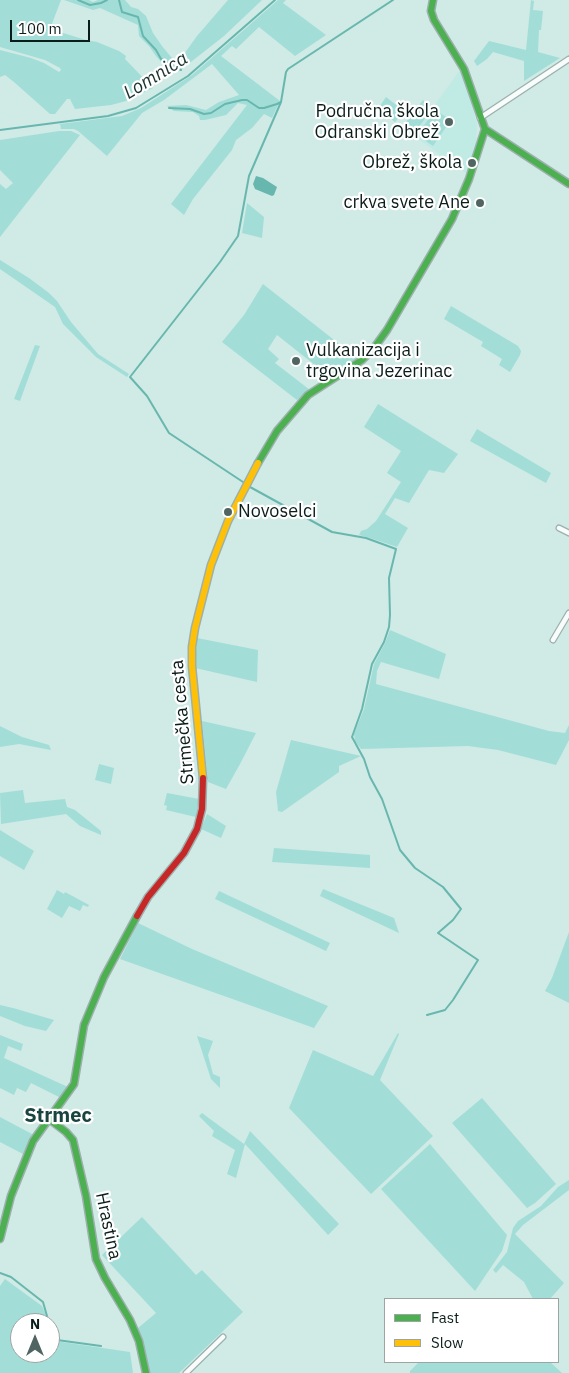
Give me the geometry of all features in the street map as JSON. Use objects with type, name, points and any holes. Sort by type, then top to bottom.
[{"type":"street","points":[[433,0],[431,11],[434,20],[464,68],[485,129],[569,184]]},
{"type":"street","points":[[480,118],[490,113],[530,83],[569,59]]},
{"type":"street","name":"Strmečka cesta","points":[[0,1239],[21,1169],[37,1134],[65,1099],[74,1084],[82,1032],[104,977],[148,897],[184,853],[196,829],[202,809],[204,787],[192,666],[192,647],[204,590],[225,528],[262,455],[277,431],[295,409],[308,396],[362,360],[374,348],[387,330],[452,219],[467,184],[485,129]]},
{"type":"street","points":[[559,528],[569,533]]},
{"type":"street","points":[[553,640],[569,612]]},
{"type":"street","name":"Hrastina","points":[[49,1119],[73,1140],[86,1196],[96,1259],[132,1324],[139,1341],[146,1373]]},
{"type":"street","points":[[186,1373],[223,1337]]},
{"type":"shaded area","points":[[0,0],[61,0],[50,29],[97,42],[119,51],[126,56],[125,59],[153,88],[126,101],[111,105],[75,109],[70,99],[67,99],[55,114],[50,114],[5,75],[0,77],[0,50],[31,58],[59,72],[61,70],[45,60],[0,47]]},
{"type":"shaded area","points":[[64,0],[89,0],[93,2],[98,0],[125,0],[131,7],[138,9],[146,16],[153,33],[162,46],[171,57],[179,61],[197,36],[228,0],[262,0],[224,36],[178,72],[162,63],[156,56],[139,36],[138,25],[100,8],[93,10]]},
{"type":"shaded area","points":[[278,0],[286,0],[283,3],[326,35],[295,56],[259,27],[236,49],[232,46],[221,56],[280,101],[272,118],[264,114],[252,128],[236,140],[232,150],[193,199],[184,215],[171,204],[247,105],[238,103],[226,115],[205,120],[200,120],[199,116],[193,112],[174,111],[167,106],[186,105],[206,110],[219,102],[239,95],[212,64],[164,100],[142,113],[107,156],[78,131],[74,129],[61,129],[60,124],[122,116],[141,108],[192,75]]},
{"type":"shaded area","points":[[531,0],[534,1],[533,10],[543,11],[541,30],[539,30],[538,52],[560,58],[524,81],[524,61],[493,52],[477,66],[474,61],[489,41],[526,50]]},
{"type":"shaded area","name":"Područna škola Odranski Obrež","points":[[460,70],[477,124],[476,145],[467,174],[413,135]]},
{"type":"shaded area","points":[[386,97],[404,111],[395,122],[378,109]]},
{"type":"shaded area","points":[[423,100],[433,108],[413,135],[402,127]]},
{"type":"shaded area","points":[[435,110],[451,120],[433,146],[417,135]]},
{"type":"shaded area","points":[[59,131],[71,131],[80,135],[0,237],[0,184],[6,189],[13,183],[0,170],[0,140]]},
{"type":"shaded area","points":[[256,176],[277,187],[274,195],[272,196],[255,189],[253,184]]},
{"type":"shaded area","points":[[247,203],[264,217],[262,238],[242,233]]},
{"type":"shaded area","points":[[0,260],[49,293],[98,354],[129,374],[127,377],[96,357],[63,324],[55,307],[0,269]]},
{"type":"shaded area","points":[[263,284],[357,358],[330,377],[277,335],[268,349],[279,359],[275,363],[310,390],[297,400],[222,342],[244,315]]},
{"type":"shaded area","points":[[451,306],[518,346],[521,351],[520,355],[510,372],[499,365],[502,359],[481,346],[483,342],[444,319]]},
{"type":"shaded area","points":[[35,345],[40,346],[20,401],[14,399]]},
{"type":"shaded area","points":[[378,404],[458,454],[444,473],[429,470],[409,503],[395,498],[385,514],[408,528],[397,547],[359,535],[361,531],[367,529],[376,521],[401,482],[387,473],[401,451],[364,427]]},
{"type":"shaded area","points":[[477,429],[551,473],[546,483],[470,441]]},
{"type":"shaded area","points":[[390,630],[446,654],[439,679],[381,662],[377,671],[376,684],[549,731],[565,733],[569,725],[569,740],[556,765],[498,750],[468,746],[361,749],[355,741],[354,734],[364,709],[374,664]]},
{"type":"shaded area","points":[[197,638],[258,650],[257,682],[195,668]]},
{"type":"shaded area","points":[[202,721],[256,733],[226,789],[208,782]]},
{"type":"shaded area","points":[[0,726],[22,737],[49,745],[51,750],[19,744],[0,747]]},
{"type":"shaded area","points":[[291,740],[361,756],[339,766],[339,772],[282,812],[278,811],[276,792]]},
{"type":"shaded area","points":[[99,764],[114,768],[111,784],[95,780]]},
{"type":"shaded area","points":[[23,790],[25,803],[65,799],[67,807],[75,810],[101,831],[101,835],[80,826],[66,814],[1,824],[0,793]]},
{"type":"shaded area","points":[[167,793],[199,799],[196,817],[166,810],[167,806],[164,805]]},
{"type":"shaded area","points":[[207,814],[226,826],[221,838],[201,829]]},
{"type":"shaded area","points":[[0,830],[34,851],[24,870],[0,856]]},
{"type":"shaded area","points":[[274,848],[370,855],[370,868],[272,862]]},
{"type":"shaded area","points":[[323,889],[394,918],[399,933],[320,896]]},
{"type":"shaded area","points":[[57,890],[64,894],[65,892],[89,905],[88,907],[83,905],[80,911],[69,906],[62,918],[47,909]]},
{"type":"shaded area","points":[[219,891],[330,943],[326,951],[215,899]]},
{"type":"shaded area","points":[[138,923],[192,949],[328,1006],[314,1028],[120,959]]},
{"type":"shaded area","points":[[569,932],[569,1003],[545,991],[552,978]]},
{"type":"shaded area","points":[[0,1005],[54,1020],[46,1031],[25,1026],[0,1016]]},
{"type":"shaded area","points":[[398,1033],[380,1080],[433,1136],[371,1194],[289,1108],[313,1050],[373,1076]]},
{"type":"shaded area","points":[[0,1035],[23,1044],[21,1051],[8,1046],[4,1058],[68,1087],[61,1098],[31,1083],[26,1092],[17,1088],[14,1095],[0,1088]]},
{"type":"shaded area","points":[[197,1036],[213,1041],[208,1055],[213,1074],[220,1077],[220,1088],[211,1079]]},
{"type":"shaded area","points":[[482,1098],[556,1184],[527,1208],[452,1123]]},
{"type":"shaded area","points":[[202,1113],[244,1144],[250,1131],[339,1224],[328,1235],[245,1144],[236,1178],[227,1174],[235,1150],[212,1136],[214,1131],[199,1116]]},
{"type":"shaded area","points":[[0,1117],[32,1134],[23,1154],[0,1142]]},
{"type":"shaded area","points":[[430,1144],[507,1235],[502,1251],[475,1291],[381,1189]]},
{"type":"shaded area","points":[[569,1180],[569,1190],[523,1225],[515,1234],[564,1283],[551,1298],[532,1298],[524,1282],[503,1265],[496,1273],[493,1270],[507,1252],[513,1228],[518,1221],[541,1206],[558,1187]]},
{"type":"shaded area","points":[[142,1217],[196,1275],[202,1270],[243,1312],[179,1373],[148,1373],[138,1328],[156,1313],[102,1255]]},
{"type":"shaded area","points":[[5,1279],[42,1306],[45,1313],[10,1313],[10,1363],[60,1363],[60,1342],[130,1352],[133,1373],[0,1373],[0,1286]]},
{"type":"shaded area","points":[[418,1363],[551,1363],[562,1373],[410,1373]]},
{"type":"waterway","points":[[78,0],[90,5],[107,0]]},
{"type":"waterway","points":[[119,0],[122,12],[138,17],[143,36],[156,50],[161,59],[181,70]]},
{"type":"waterway","name":"Lomnica","points":[[0,130],[108,116],[136,108],[188,76],[275,0]]},
{"type":"waterway","points":[[169,108],[190,109],[204,114],[211,113],[225,104],[242,100],[247,100],[259,108],[277,104],[281,102],[288,69],[393,0]]},
{"type":"waterway","points":[[243,482],[169,433],[147,396],[130,377],[220,262],[238,236],[249,176],[281,102]]},
{"type":"waterway","points":[[250,487],[332,532],[366,538],[396,549],[389,578],[389,627],[384,642],[372,664],[362,709],[352,737],[382,799],[400,850],[415,868],[443,887],[461,909],[453,920],[438,933],[478,960],[445,1010],[427,1015]]},
{"type":"waterway","points":[[0,1273],[11,1277],[43,1302],[46,1313]]},
{"type":"waterway","points":[[60,1340],[101,1346]]},
{"type":"traffic: fast","points":[[433,0],[431,11],[434,20],[464,69],[485,129],[569,184]]},
{"type":"traffic: fast","points":[[258,463],[277,431],[308,395],[362,360],[374,348],[387,330],[452,219],[469,179],[485,129]]},
{"type":"traffic: fast","points":[[0,1239],[11,1196],[33,1141],[74,1084],[84,1025],[104,977],[137,916]]},
{"type":"traffic: fast","points":[[49,1119],[73,1140],[86,1196],[96,1259],[130,1320],[139,1341],[146,1373]]},
{"type":"traffic: slow","points":[[203,778],[192,666],[195,628],[211,565],[228,521],[258,463]]},
{"type":"traffic: jam","points":[[137,916],[148,897],[184,853],[197,829],[202,809],[203,778]]},
{"type":"place","name":"Područna škola Odranski Obrež","points":[[449,122]]},
{"type":"place","name":"Obrež, škola","points":[[472,163]]},
{"type":"place","name":"crkva svete Ane","points":[[480,203]]},
{"type":"place","name":"Vulkanizacija i trgovina Jezerinac","points":[[296,361]]},
{"type":"place","name":"Novoselci","points":[[228,512]]},
{"type":"district","name":"Strmec","points":[[58,1116]]}]
